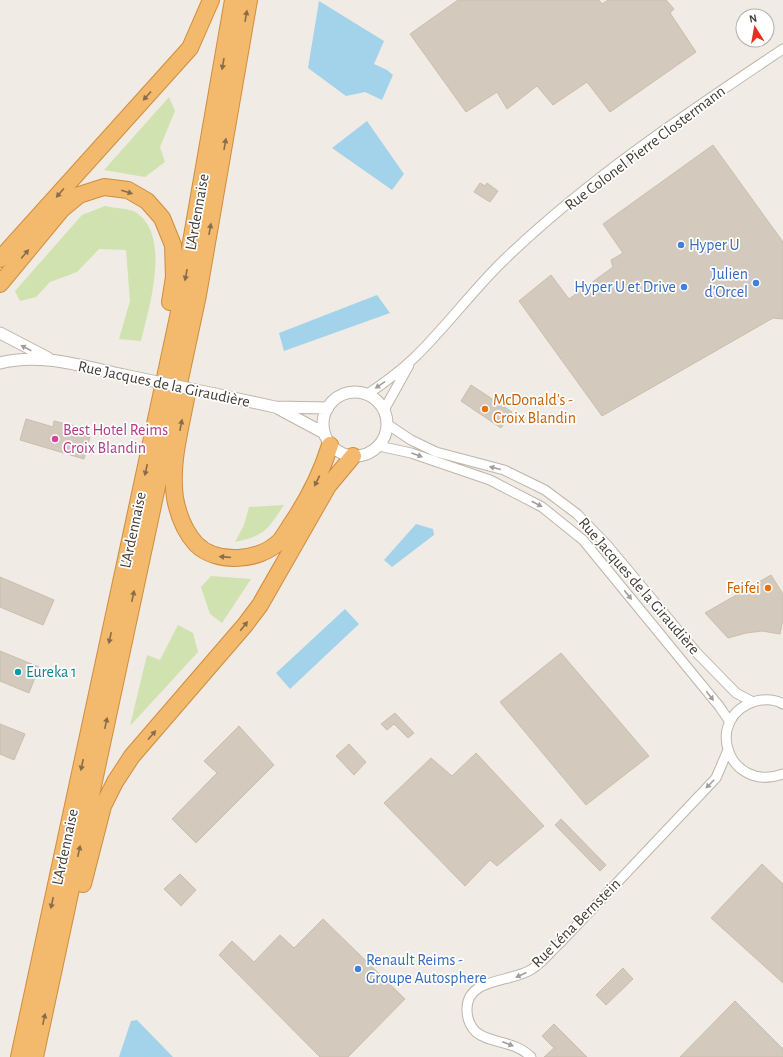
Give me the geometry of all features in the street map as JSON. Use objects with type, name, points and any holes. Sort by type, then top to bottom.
[{"type":"highway","points":[[0,259],[190,48],[211,0]]},
{"type":"highway","name":"L'Ardennaise","points":[[19,1057],[154,432],[192,241],[233,0]]},
{"type":"highway","name":"L'Ardennaise","points":[[36,1057],[198,295],[249,0]]},
{"type":"highway","points":[[0,284],[62,209],[80,195],[104,187],[128,190],[147,201],[162,218],[173,245],[174,253],[174,277],[153,396],[154,432]]},
{"type":"highway","points":[[198,295],[199,332],[173,463],[175,499],[184,528],[197,545],[216,556],[238,558],[260,555],[279,541],[308,499],[322,469],[327,439]]},
{"type":"highway","points":[[57,956],[69,936],[103,806],[115,782],[132,756],[245,625],[260,605],[328,486],[353,456]]},
{"type":"street","name":"Rue Colonel Pierre Clostermann","points":[[366,395],[384,383],[414,358],[504,260],[593,183],[704,102],[783,49]]},
{"type":"street","points":[[0,333],[32,351],[54,360]]},
{"type":"street","name":"Rue Colonel Pierre Clostermann","points":[[384,410],[414,358]]},
{"type":"street","points":[[0,363],[13,359],[54,360]]},
{"type":"street","name":"Rue Jacques de la Giraudière","points":[[54,360],[275,407]]},
{"type":"street","points":[[275,407],[327,439],[339,452],[353,456],[364,456],[379,446],[388,430],[384,410],[381,404],[360,392],[347,393],[335,399],[328,408],[322,420],[327,439]]},
{"type":"street","points":[[275,407],[328,408]]},
{"type":"street","name":"Rue Jacques de la Giraudière","points":[[387,424],[410,440],[436,452],[504,470],[545,490],[577,514],[607,545],[696,652],[736,693],[752,702]]},
{"type":"street","name":"Rue Jacques de la Giraudière","points":[[379,446],[411,453],[490,480],[542,507],[583,540],[719,706],[730,722]]},
{"type":"street","points":[[783,704],[777,700],[760,700],[746,704],[727,727],[728,750],[731,759],[742,770],[757,777],[771,778],[783,774]]},
{"type":"street","name":"Rue Léna Bernstein","points":[[531,1057],[519,1048],[483,1037],[475,1031],[469,1023],[467,1014],[469,998],[476,989],[485,984],[513,978],[532,969],[559,944],[716,778],[728,750]]},
{"type":"green space","points":[[169,97],[175,111],[160,147],[165,162],[145,177],[104,170]]},
{"type":"green space","points":[[105,206],[133,211],[145,221],[152,235],[155,252],[153,291],[141,341],[119,339],[130,301],[126,250],[99,249],[77,272],[50,282],[36,297],[20,301],[15,291],[82,215]]},
{"type":"green space","points":[[284,505],[274,520],[260,534],[235,542],[244,525],[249,507]]},
{"type":"green space","points":[[211,576],[251,579],[222,623],[210,614],[201,587]]},
{"type":"green space","points":[[178,625],[193,633],[198,652],[130,726],[147,655],[160,660]]},
{"type":"water","points":[[319,1],[384,41],[374,64],[387,70],[393,75],[382,100],[365,92],[346,96],[308,68]]},
{"type":"water","points":[[367,121],[404,174],[392,190],[332,148]]},
{"type":"water","points":[[377,295],[390,313],[284,351],[279,333]]},
{"type":"water","points":[[416,524],[433,529],[434,535],[392,567],[384,560]]},
{"type":"water","points":[[345,609],[359,624],[290,689],[276,673]]},
{"type":"water","points":[[137,1020],[173,1057],[119,1057],[131,1021]]},
{"type":"building","points":[[458,0],[599,0],[602,4],[608,0],[666,0],[674,9],[670,13],[696,52],[610,112],[587,82],[553,105],[537,86],[507,109],[497,92],[466,112],[410,34]]},
{"type":"building","name":"Hyper U et Drive","points":[[713,145],[783,242],[783,319],[773,318],[602,416],[519,301],[551,275],[569,299],[613,267],[611,260],[623,253],[603,224]]},
{"type":"building","points":[[480,183],[485,186],[487,183],[498,191],[490,202],[474,192]]},
{"type":"building","points":[[471,385],[512,412],[501,428],[461,401]]},
{"type":"building","name":"Best Hotel Reims Croix Blandin","points":[[26,419],[53,427],[54,421],[74,426],[72,432],[90,437],[84,459],[20,440]]},
{"type":"building","points":[[771,575],[783,594],[783,620],[780,634],[762,631],[746,633],[728,638],[705,613]]},
{"type":"building","points":[[0,577],[54,600],[43,625],[0,607]]},
{"type":"building","name":"Eureka 1","points":[[0,651],[39,667],[29,693],[0,681]]},
{"type":"building","points":[[561,653],[649,756],[586,805],[500,702]]},
{"type":"building","points":[[395,713],[414,733],[408,738],[394,724],[387,730],[381,724]]},
{"type":"building","points":[[0,724],[25,734],[14,760],[0,754]]},
{"type":"building","points":[[239,726],[274,765],[196,843],[172,819],[217,773],[204,761]]},
{"type":"building","points":[[349,744],[366,762],[354,775],[336,756]]},
{"type":"building","points":[[476,753],[544,826],[497,866],[490,860],[465,886],[384,803],[431,758],[452,776]]},
{"type":"building","points":[[561,819],[606,865],[600,871],[555,825]]},
{"type":"building","points":[[762,864],[783,884],[783,983],[711,918]]},
{"type":"building","points":[[180,874],[196,890],[181,906],[164,889]]},
{"type":"building","points":[[323,919],[405,999],[348,1057],[320,1057],[219,955],[232,941],[254,962],[280,935],[294,948]]},
{"type":"building","points":[[623,968],[633,979],[606,1005],[596,995]]},
{"type":"building","points":[[735,1001],[783,1049],[783,1057],[680,1057]]},
{"type":"building","points":[[554,1024],[587,1057],[544,1057],[554,1048],[542,1036]]},
{"type":"place","name":"Hyper U","points":[[681,245]]},
{"type":"place","name":"Julien d'Orcel","points":[[756,283]]},
{"type":"place","name":"Hyper U et Drive","points":[[684,287]]},
{"type":"place","name":"McDonald's - Croix Blandin","points":[[485,409]]},
{"type":"place","name":"Best Hotel Reims Croix Blandin","points":[[55,439]]},
{"type":"place","name":"Feifei","points":[[768,588]]},
{"type":"place","name":"Eureka 1","points":[[18,672]]},
{"type":"place","name":"Renault Reims - Groupe Autosphere","points":[[358,969]]}]
